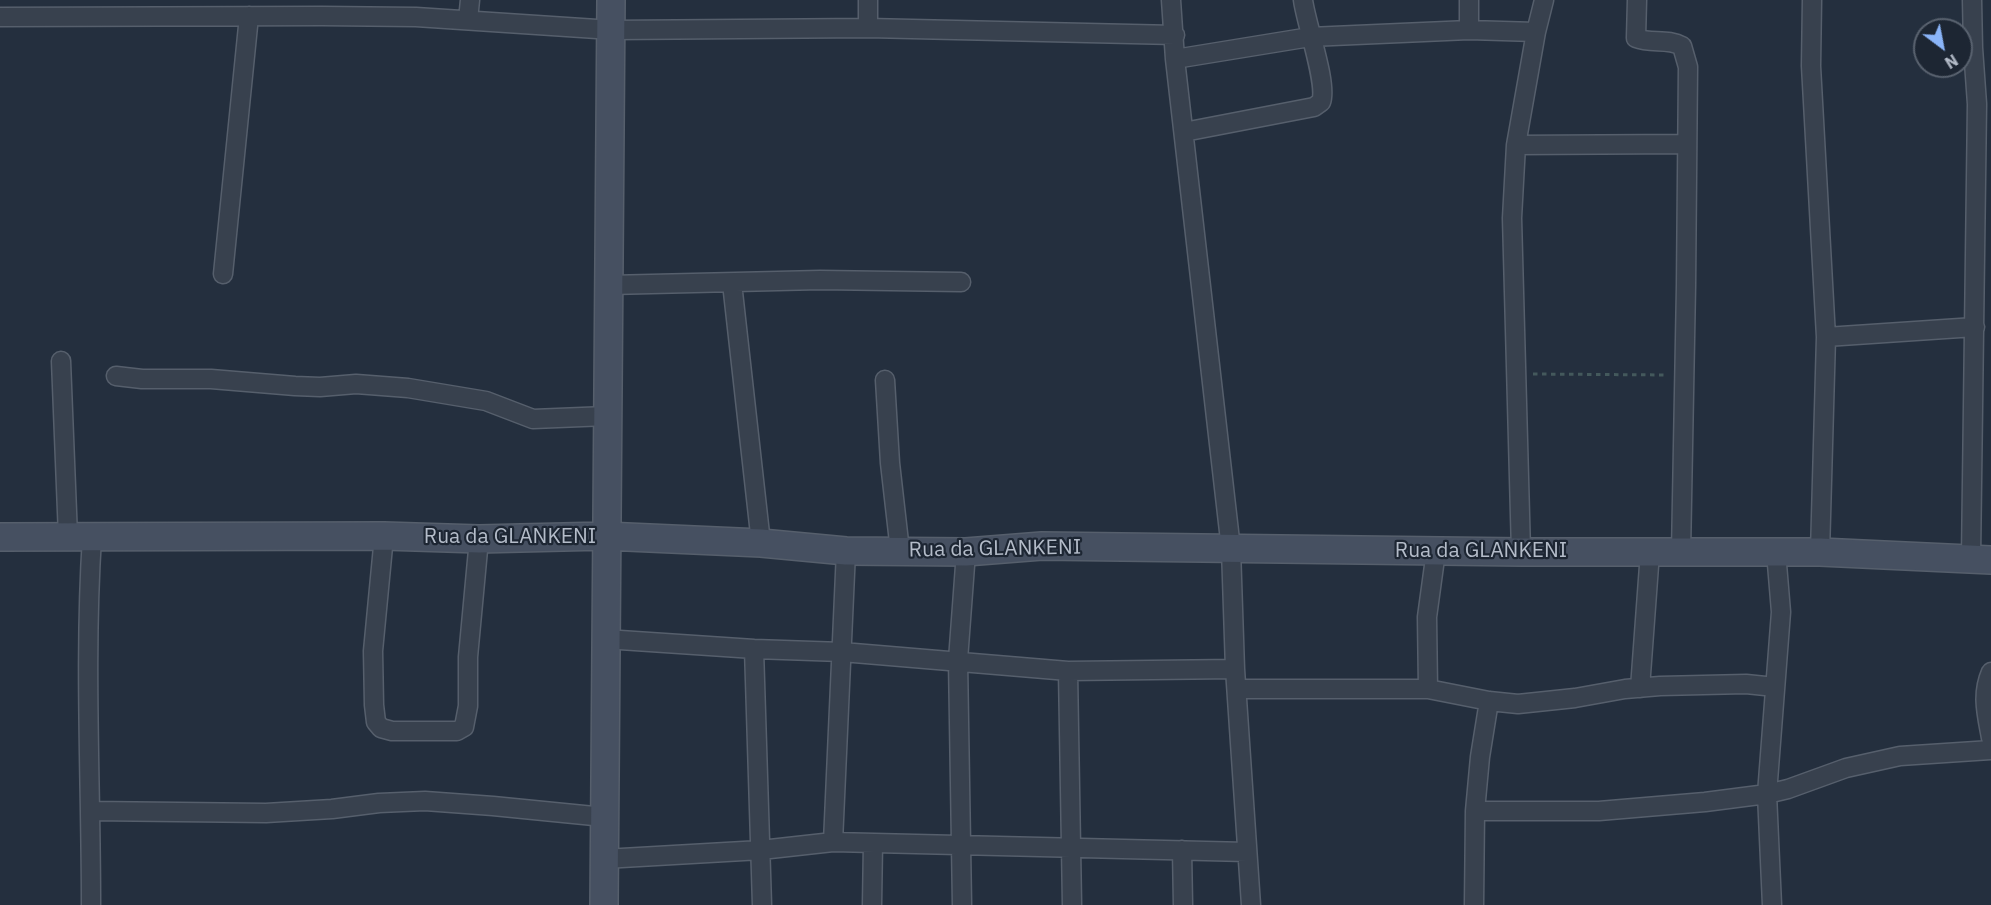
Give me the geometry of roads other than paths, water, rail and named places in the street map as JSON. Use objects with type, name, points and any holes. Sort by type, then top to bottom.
[{"type":"street","points":[[468,20],[470,0]]},
{"type":"street","points":[[604,905],[605,536],[611,0]]},
{"type":"street","points":[[868,0],[868,28]]},
{"type":"street","points":[[1172,0],[1175,59],[1231,549],[1237,689],[1251,905]]},
{"type":"street","points":[[1184,132],[1318,105],[1323,98],[1320,71],[1310,37],[1303,0]]},
{"type":"street","points":[[1469,0],[1469,30]]},
{"type":"street","points":[[1521,552],[1512,218],[1516,145],[1544,0]]},
{"type":"street","points":[[1637,0],[1636,38],[1675,42],[1682,46],[1686,53],[1688,67],[1680,552]]},
{"type":"street","points":[[1812,0],[1811,66],[1826,337],[1820,552]]},
{"type":"street","points":[[1972,0],[1977,104],[1975,327],[1981,559]]},
{"type":"street","points":[[0,17],[249,16],[322,8],[416,9],[468,20],[612,30],[868,28],[1175,35]]},
{"type":"street","points":[[223,274],[249,16]]},
{"type":"street","points":[[1175,59],[1310,37],[1469,30],[1536,32]]},
{"type":"street","points":[[1516,145],[1687,144]]},
{"type":"street","points":[[609,285],[820,280],[961,282]]},
{"type":"street","points":[[732,283],[761,543]]},
{"type":"street","points":[[1826,337],[1975,327]]},
{"type":"street","points":[[61,361],[87,626],[91,905]]},
{"type":"street","points":[[116,376],[142,379],[211,379],[320,387],[356,384],[408,388],[486,400],[533,419],[607,416]]},
{"type":"street","points":[[885,380],[890,463],[900,551]]},
{"type":"street","name":"Rua da GLANKENI","points":[[0,537],[479,539],[605,536],[761,543],[846,551],[966,552],[1042,546],[1521,552],[1820,552],[1981,559]]},
{"type":"street","points":[[384,537],[373,651],[374,705],[376,722],[381,728],[392,731],[457,731],[464,727],[468,706],[468,657],[479,539]]},
{"type":"street","points":[[833,842],[846,551]]},
{"type":"street","points":[[1428,689],[1427,617],[1436,551]]},
{"type":"street","points":[[962,905],[958,660],[966,552]]},
{"type":"street","points":[[1640,688],[1650,552]]},
{"type":"street","points":[[1772,905],[1767,794],[1781,612],[1776,552]]},
{"type":"street","points":[[605,639],[958,660],[1068,671],[1236,669]]},
{"type":"street","points":[[754,649],[762,905]]},
{"type":"street","points":[[1068,671],[1072,905]]},
{"type":"street","points":[[1991,672],[1986,683],[1984,700],[1991,738]]},
{"type":"street","points":[[1237,689],[1428,689],[1489,701],[1518,704],[1640,688],[1746,684],[1775,687]]},
{"type":"street","points":[[1473,905],[1475,811],[1480,757],[1489,701]]},
{"type":"street","points":[[1475,811],[1599,811],[1767,794],[1788,789],[1846,768],[1900,756],[1991,750]]},
{"type":"street","points":[[91,811],[266,813],[425,801],[604,817]]},
{"type":"street","points":[[604,859],[761,850],[833,842],[1247,852]]},
{"type":"street","points":[[872,905],[873,843]]},
{"type":"street","points":[[1182,850],[1183,905]]}]
